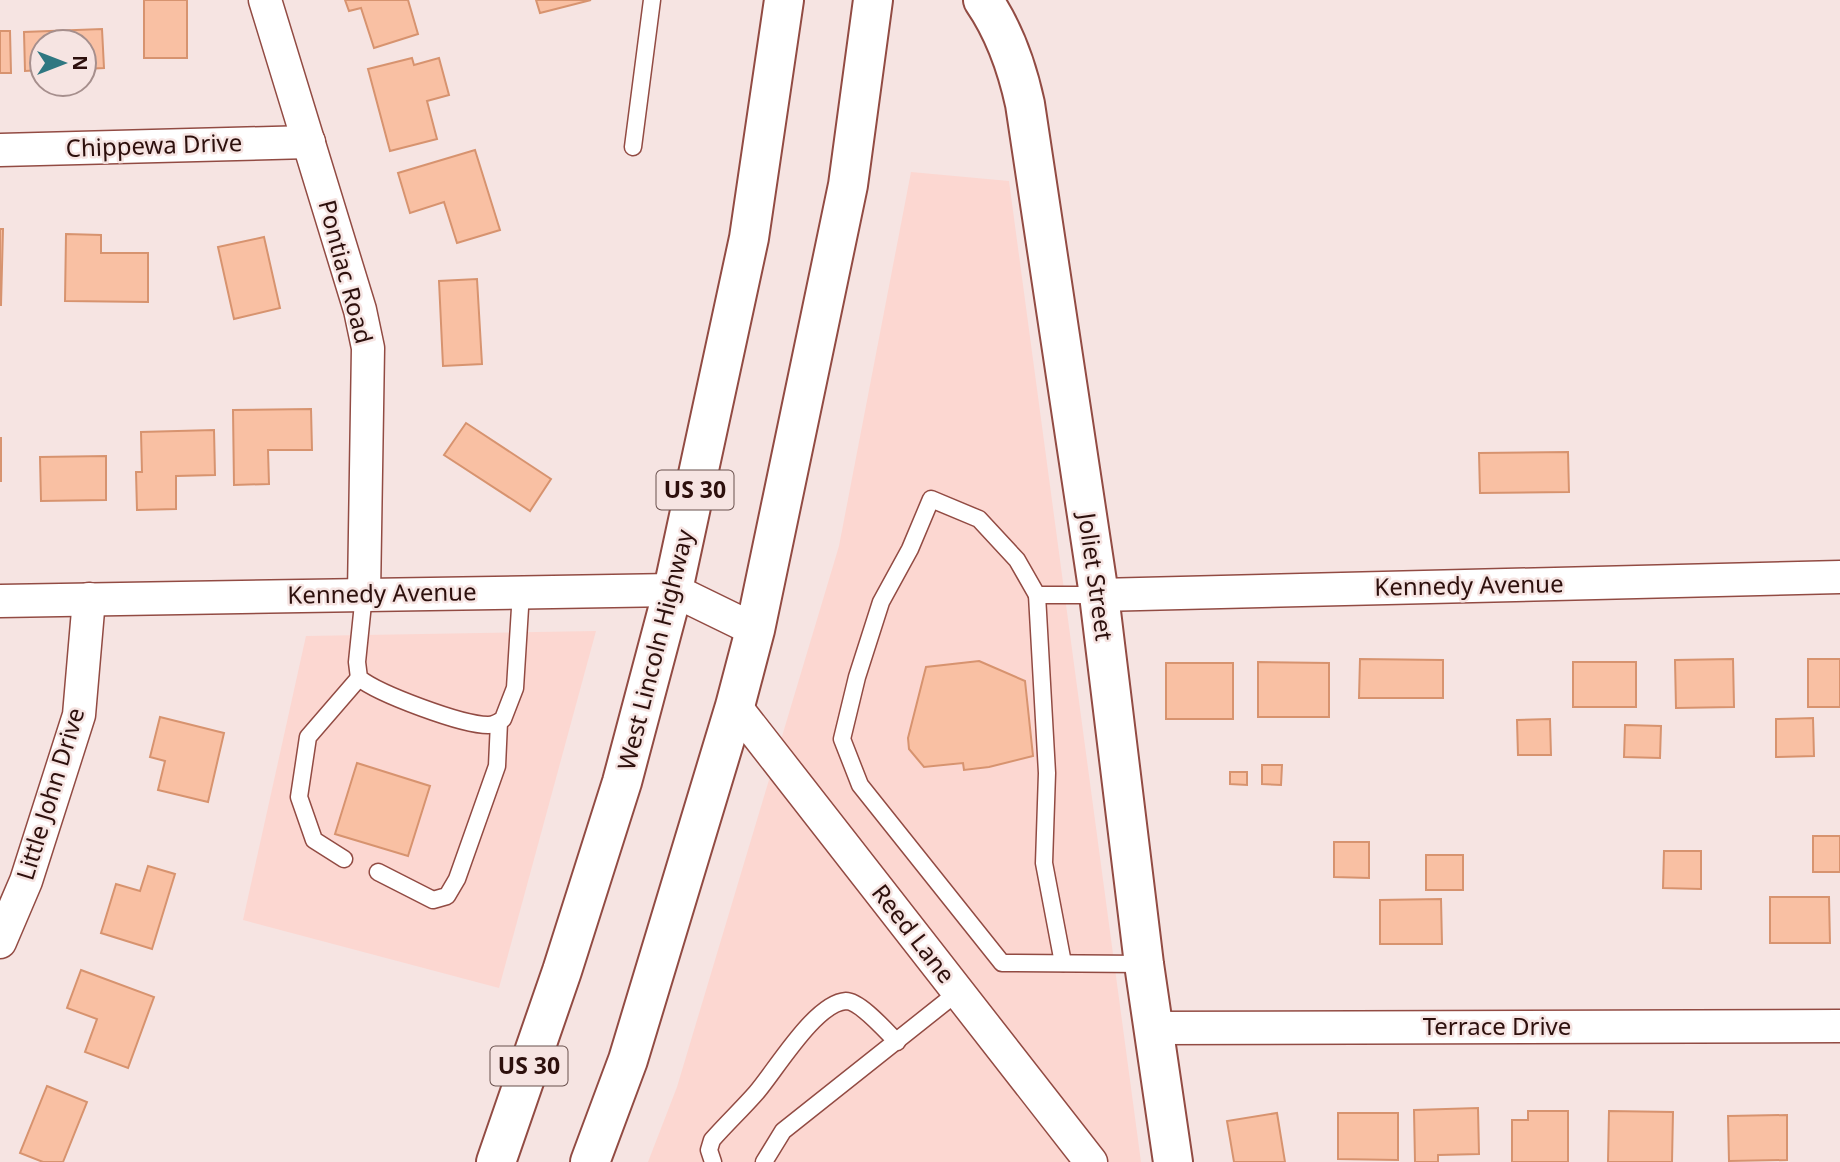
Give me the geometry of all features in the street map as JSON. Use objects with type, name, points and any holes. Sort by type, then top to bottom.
[{"type":"main road","name":"West Lincoln Highway","points":[[496,1162],[562,971],[622,782],[673,590],[749,238],[783,0]]},
{"type":"main road","points":[[590,1162],[628,1060],[735,706],[755,630],[848,185],[873,0]]},
{"type":"main road","name":"Joliet Street","points":[[991,6],[1017,68],[1025,104],[1099,595],[1144,964],[1173,1162]]},
{"type":"street","name":"Pontiac Road","points":[[265,0],[360,310],[368,348],[364,594]]},
{"type":"street","name":"Chippewa Drive","points":[[0,150],[309,142]]},
{"type":"street","name":"Kennedy Avenue","points":[[1099,595],[1840,577]]},
{"type":"street","name":"Kennedy Avenue","points":[[0,601],[673,590],[755,630]]},
{"type":"street","name":"Little John Drive","points":[[0,943],[26,881],[79,715],[89,599]]},
{"type":"street","name":"Reed Lane","points":[[735,706],[1091,1162]]},
{"type":"street","name":"Terrace Drive","points":[[1153,1028],[1840,1026]]},
{"type":"lane","points":[[633,147],[652,0]]},
{"type":"lane","points":[[1063,963],[1044,863],[1046,773],[1037,595],[1017,560],[978,519],[931,499],[910,549],[881,602],[857,677],[842,738],[860,785],[1002,963],[1144,964]]},
{"type":"lane","points":[[364,594],[356,662],[359,678],[370,687],[467,721],[487,725],[499,722],[509,711],[515,688],[521,592]]},
{"type":"lane","points":[[1037,595],[1099,595]]},
{"type":"lane","points":[[344,859],[314,840],[299,797],[308,737],[359,678]]},
{"type":"lane","points":[[378,872],[433,900],[447,896],[457,879],[497,766],[499,722]]},
{"type":"lane","points":[[764,1162],[783,1131],[958,992]]},
{"type":"lane","points":[[713,1162],[709,1150],[712,1140],[758,1092],[790,1048],[823,1012],[845,1001],[855,1003],[897,1042]]},
{"type":"shaded area","points":[[911,172],[1009,181],[1141,1162],[648,1162],[677,1087],[839,546]]},
{"type":"shaded area","points":[[596,631],[499,988],[243,920],[306,636]]},
{"type":"building","points":[[144,0],[187,0],[187,58],[144,58]]},
{"type":"building","points":[[345,0],[408,0],[418,34],[374,48],[361,8],[349,11]]},
{"type":"building","points":[[536,0],[591,0],[540,13]]},
{"type":"building","points":[[98,29],[102,29],[104,68],[98,68]]},
{"type":"building","points":[[0,31],[10,31],[11,73],[0,73]]},
{"type":"building","points":[[24,32],[28,32],[28,71],[25,71]]},
{"type":"building","points":[[412,58],[414,65],[439,58],[449,95],[427,101],[437,139],[390,151],[368,69]]},
{"type":"building","points":[[475,150],[500,230],[457,243],[444,202],[410,213],[398,173]]},
{"type":"building","points":[[0,229],[3,229],[1,305],[0,305]]},
{"type":"building","points":[[66,234],[101,235],[101,253],[148,253],[148,302],[65,301]]},
{"type":"building","points":[[264,237],[280,308],[234,319],[218,247]]},
{"type":"building","points":[[477,279],[482,364],[443,366],[439,281]]},
{"type":"building","points":[[311,409],[312,450],[268,450],[269,484],[234,485],[233,410]]},
{"type":"building","points":[[466,423],[551,479],[530,511],[444,455]]},
{"type":"building","points":[[214,430],[215,475],[176,476],[176,509],[137,510],[136,472],[142,472],[141,432]]},
{"type":"building","points":[[1,438],[1,481],[0,481]]},
{"type":"building","points":[[1568,452],[1569,492],[1480,493],[1479,453]]},
{"type":"building","points":[[106,456],[106,500],[41,501],[40,457]]},
{"type":"building","points":[[1360,659],[1443,660],[1443,698],[1359,698]]},
{"type":"building","points":[[1733,659],[1734,707],[1676,708],[1675,660]]},
{"type":"building","points":[[1808,659],[1840,659],[1840,707],[1808,707]]},
{"type":"building","points":[[979,661],[1025,681],[1033,756],[964,770],[963,763],[924,767],[909,749],[908,738],[926,667]]},
{"type":"building","points":[[1258,662],[1329,663],[1329,717],[1258,717]]},
{"type":"building","points":[[1573,662],[1636,662],[1636,707],[1573,707]]},
{"type":"building","points":[[1166,663],[1233,663],[1233,719],[1166,719]]},
{"type":"building","points":[[160,717],[224,733],[208,802],[158,790],[165,761],[150,757]]},
{"type":"building","points":[[1813,718],[1814,756],[1776,757],[1776,719]]},
{"type":"building","points":[[1550,719],[1551,755],[1518,755],[1517,720]]},
{"type":"building","points":[[1625,725],[1661,726],[1660,758],[1624,757]]},
{"type":"building","points":[[357,763],[430,786],[408,856],[335,834]]},
{"type":"building","points":[[1262,765],[1282,765],[1281,785],[1262,784]]},
{"type":"building","points":[[1230,772],[1247,772],[1247,785],[1230,784]]},
{"type":"building","points":[[1813,836],[1840,836],[1840,872],[1813,872]]},
{"type":"building","points":[[1334,842],[1369,842],[1369,878],[1334,877]]},
{"type":"building","points":[[1664,851],[1701,851],[1701,889],[1663,888]]},
{"type":"building","points":[[1426,855],[1463,855],[1463,890],[1426,890]]},
{"type":"building","points":[[148,866],[175,874],[152,949],[101,933],[116,884],[140,891]]},
{"type":"building","points":[[1770,897],[1829,897],[1830,943],[1770,943]]},
{"type":"building","points":[[1441,899],[1442,944],[1380,944],[1380,900]]},
{"type":"building","points":[[81,970],[154,997],[128,1068],[85,1052],[97,1019],[67,1008]]},
{"type":"building","points":[[47,1086],[87,1102],[63,1162],[43,1162],[20,1153]]},
{"type":"building","points":[[1478,1108],[1479,1154],[1438,1155],[1438,1162],[1415,1162],[1414,1110]]},
{"type":"building","points":[[1528,1111],[1568,1111],[1568,1162],[1512,1162],[1512,1120],[1528,1120]]},
{"type":"building","points":[[1609,1111],[1673,1112],[1672,1162],[1608,1162]]},
{"type":"building","points":[[1277,1113],[1285,1162],[1234,1162],[1227,1121]]},
{"type":"building","points":[[1338,1113],[1398,1113],[1398,1160],[1338,1159]]},
{"type":"building","points":[[1787,1115],[1787,1160],[1729,1161],[1728,1116]]}]
